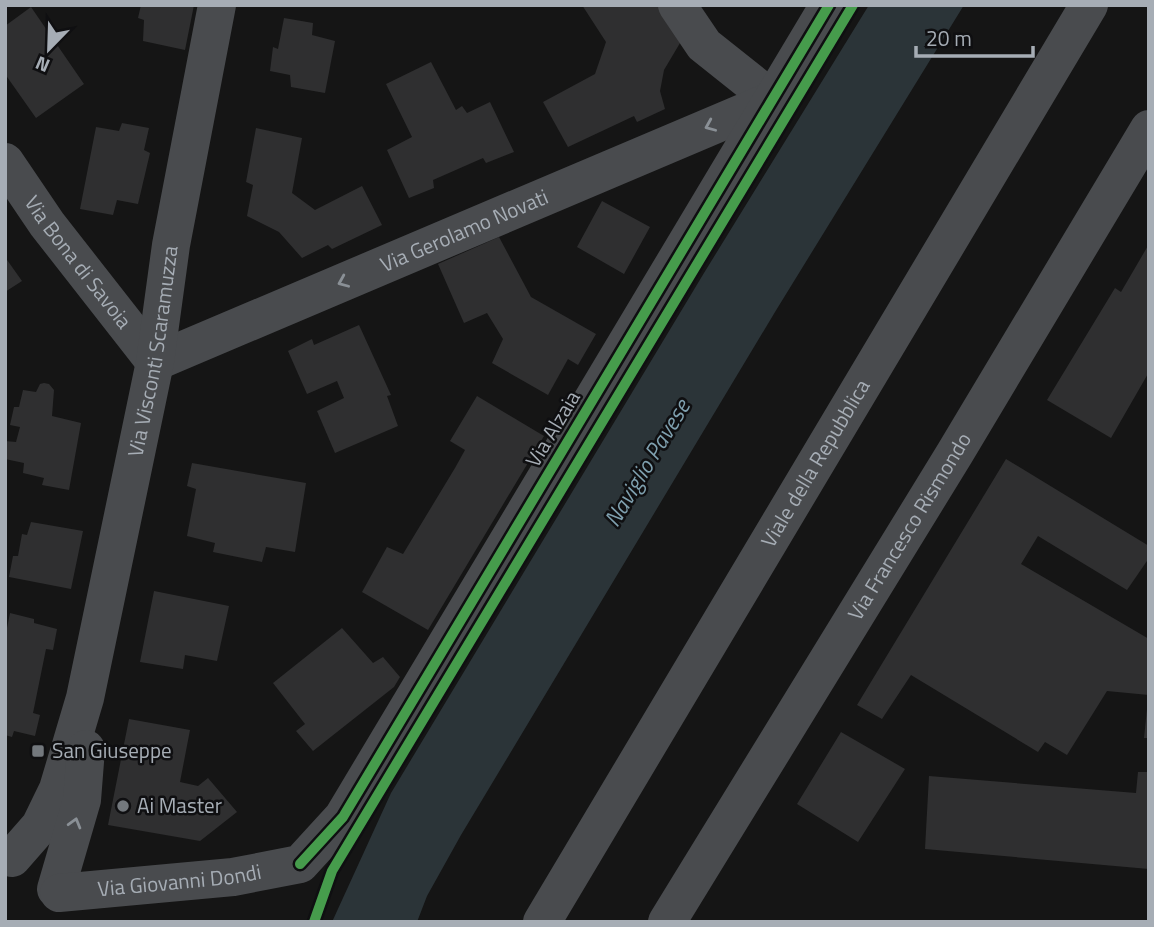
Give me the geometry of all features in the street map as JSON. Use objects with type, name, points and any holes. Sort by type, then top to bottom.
[{"type":"street","name":"Via Visconti Scaramuzza","points":[[8,858],[40,826],[58,789],[86,698],[155,362],[171,245],[217,5]]},
{"type":"street","points":[[677,5],[704,45],[773,100]]},
{"type":"street","name":"Via Alzaia","points":[[300,864],[343,817],[829,5]]},
{"type":"street","name":"Viale della Repubblica","points":[[542,922],[1089,5]]},
{"type":"street","name":"Via Gerolamo Novati","points":[[155,362],[773,100]]},
{"type":"street","name":"Via Francesco Rismondo","points":[[667,922],[955,453],[1149,129]]},
{"type":"street","name":"Via Bona di Savoia","points":[[5,162],[47,223],[155,362]]},
{"type":"street","name":"Via Visconti Scaramuzza","points":[[58,901],[82,800],[87,742],[86,698]]},
{"type":"street","points":[[8,858],[37,873],[58,901]]},
{"type":"street","name":"Via Giovanni Dondi","points":[[58,901],[233,877],[300,864]]},
{"type":"water","name":"Naviglio Pavese","points":[[869,5],[964,5],[775,312],[461,835],[427,896],[417,922],[332,922],[391,793]]},
{"type":"building","points":[[141,5],[194,5],[185,50],[143,41],[144,20],[138,18]]},
{"type":"building","points":[[582,5],[660,5],[680,43],[664,70],[660,91],[665,109],[637,122],[634,116],[568,147],[543,102],[595,74],[606,42]]},
{"type":"building","points":[[31,7],[84,84],[36,118],[5,74],[5,26]]},
{"type":"building","points":[[284,18],[313,23],[312,35],[335,41],[325,93],[291,87],[290,75],[270,71],[273,47],[278,49]]},
{"type":"building","points":[[431,62],[456,110],[462,106],[467,113],[490,102],[514,152],[486,163],[483,158],[433,180],[434,188],[409,198],[387,150],[412,137],[386,84]]},
{"type":"building","points":[[122,123],[149,128],[144,150],[150,153],[138,204],[117,200],[113,215],[80,209],[96,127],[119,131]]},
{"type":"building","points":[[256,128],[302,138],[292,193],[315,210],[362,186],[382,225],[332,249],[328,245],[302,258],[279,232],[247,216],[253,185],[246,182]]},
{"type":"building","points":[[602,201],[650,227],[624,274],[577,247]]},
{"type":"building","points":[[499,237],[531,297],[596,334],[578,365],[568,359],[548,395],[492,363],[503,339],[487,313],[464,323],[438,264]]},
{"type":"building","points":[[1149,244],[1149,372],[1111,438],[1047,400],[1115,288],[1121,292]]},
{"type":"building","points":[[5,257],[22,281],[5,292]]},
{"type":"building","points":[[359,325],[391,395],[387,396],[398,426],[335,453],[317,411],[344,398],[337,381],[307,394],[288,351],[312,339],[314,345]]},
{"type":"building","points":[[44,383],[54,390],[52,416],[81,423],[69,490],[42,485],[44,478],[23,473],[24,463],[5,459],[5,441],[16,442],[20,427],[10,425],[14,407],[19,407],[23,390],[36,392],[40,384]]},
{"type":"building","points":[[477,396],[544,436],[428,630],[362,592],[387,547],[403,554],[455,468],[465,450],[450,441]]},
{"type":"building","points":[[1006,459],[1149,546],[1149,558],[1127,590],[1038,536],[1021,564],[1149,639],[1149,695],[1107,691],[1067,755],[1045,742],[1038,752],[911,675],[882,719],[857,705]]},
{"type":"building","points":[[192,463],[306,483],[295,552],[266,547],[262,562],[213,552],[215,543],[187,536],[196,489],[187,486]]},
{"type":"building","points":[[31,522],[83,531],[71,589],[9,577],[13,556],[18,556],[22,534],[27,535]]},
{"type":"building","points":[[154,591],[229,606],[217,661],[185,655],[183,669],[140,662]]},
{"type":"building","points":[[10,613],[57,629],[53,650],[46,649],[33,713],[40,715],[35,736],[14,731],[12,737],[5,735],[5,638]]},
{"type":"building","points":[[342,628],[373,663],[383,657],[400,677],[394,687],[313,751],[296,731],[305,724],[273,683]]},
{"type":"building","points":[[1147,709],[1149,738],[1144,738]]},
{"type":"building","points":[[129,719],[190,730],[180,782],[198,786],[208,778],[237,812],[200,841],[108,825]]},
{"type":"building","points":[[841,732],[905,769],[858,842],[797,804]]},
{"type":"building","points":[[1138,772],[1149,772],[1149,869],[925,849],[929,776],[1136,793]]},
{"type":"cycle path","points":[[300,864],[343,817],[829,5]]},
{"type":"cycle path","points":[[314,922],[332,871],[853,5]]},
{"type":"place","name":"San Giuseppe","points":[[38,751]]},
{"type":"place","name":"Ai Master","points":[[123,806]]}]
